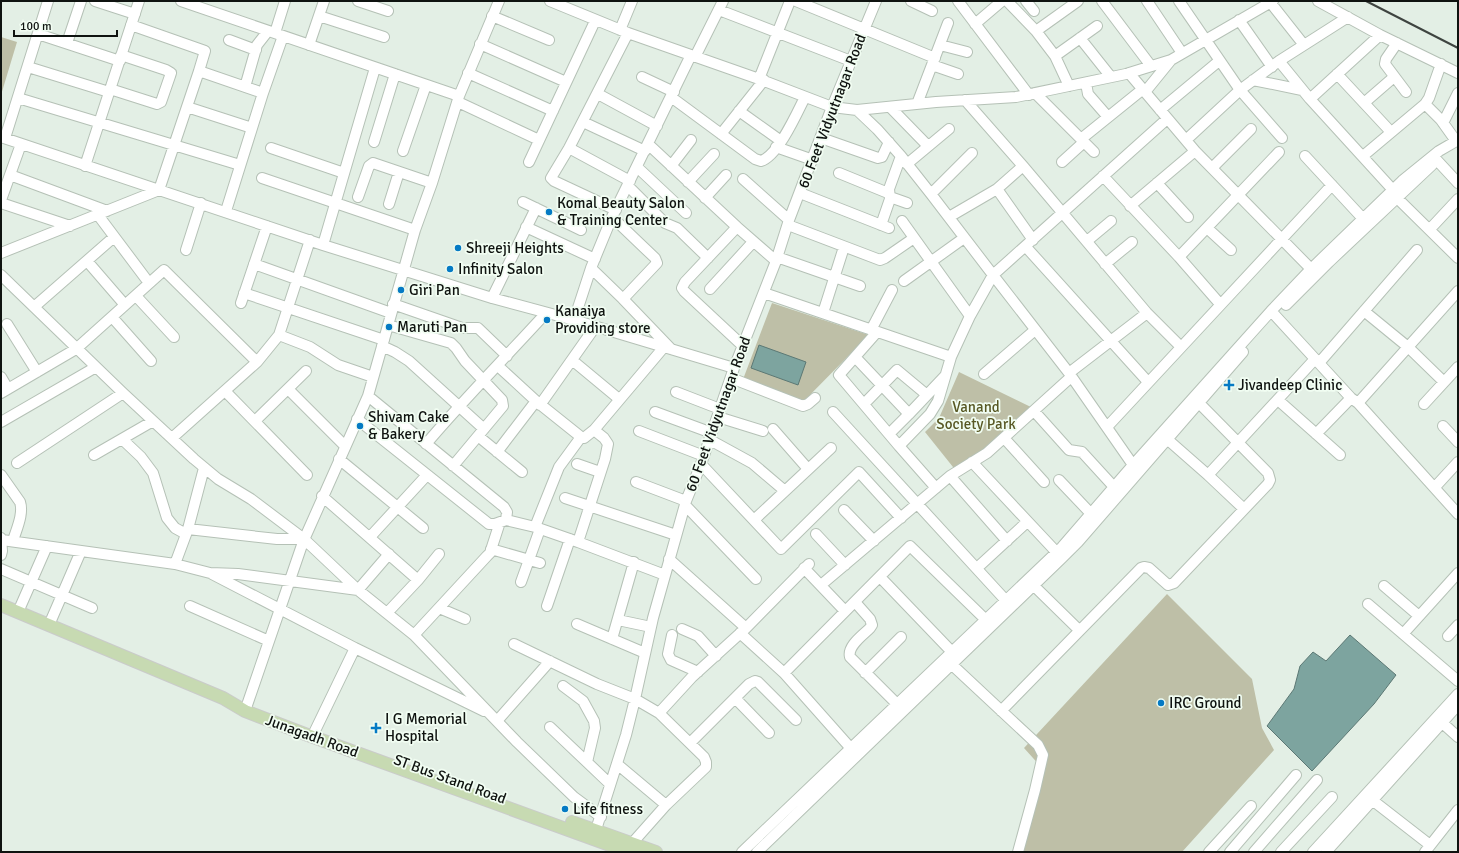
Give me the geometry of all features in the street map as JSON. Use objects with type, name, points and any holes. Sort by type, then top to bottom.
[{"type":"main road","points":[[1,605],[49,626]]},
{"type":"main road","name":"ST Bus Stand Road","points":[[49,626],[223,698],[313,733],[539,812],[629,849],[656,852]]},
{"type":"street","points":[[48,1],[18,98],[3,137],[85,166],[492,298],[595,326],[734,368]]},
{"type":"street","points":[[66,43],[81,1]]},
{"type":"street","points":[[96,1],[135,14]]},
{"type":"street","points":[[85,166],[139,1]]},
{"type":"street","points":[[181,1],[426,85],[458,99],[539,140]]},
{"type":"street","points":[[226,211],[263,93],[276,33],[285,1]]},
{"type":"street","points":[[309,45],[324,1]]},
{"type":"street","points":[[358,1],[388,11]]},
{"type":"street","points":[[247,707],[304,539],[368,396],[415,230],[432,183],[458,99],[499,1]]},
{"type":"street","points":[[550,1],[624,32],[762,80],[832,107],[856,110],[1016,97],[1129,73],[1171,60],[1272,2],[1304,45]]},
{"type":"street","points":[[623,299],[657,263],[655,258],[614,214],[552,179],[552,175],[569,148],[598,94],[624,32],[632,1]]},
{"type":"street","points":[[721,134],[762,80],[790,1]]},
{"type":"street","points":[[796,1],[865,29],[958,74]]},
{"type":"street","name":"60 Feet Vidyutnagar Road","points":[[595,834],[635,699],[650,627],[686,503],[703,460],[734,368],[777,259],[832,107],[876,1]]},
{"type":"street","points":[[910,1],[932,11]]},
{"type":"street","points":[[958,1],[1032,94],[1083,140],[1094,152]]},
{"type":"street","points":[[975,24],[1002,1]]},
{"type":"street","points":[[1007,1],[1036,31],[1055,56],[1069,86]]},
{"type":"street","points":[[1026,1],[1034,11]]},
{"type":"street","points":[[1036,31],[1078,1]]},
{"type":"street","points":[[1102,1],[1151,66]]},
{"type":"street","points":[[1146,1],[1182,53]]},
{"type":"street","points":[[1179,1],[1240,90],[1282,138]]},
{"type":"street","points":[[1318,1],[1380,35],[1458,73]]},
{"type":"street","points":[[574,320],[593,263],[614,214],[672,94],[721,5],[778,33],[851,61]]},
{"type":"street","points":[[319,16],[384,37]]},
{"type":"street","points":[[492,16],[549,40]]},
{"type":"street","points":[[1186,140],[1240,90],[1253,80],[1304,45],[1348,18]]},
{"type":"street","points":[[1239,20],[1275,64],[1302,90],[1363,156],[1394,193],[1458,258]]},
{"type":"street","points":[[528,162],[595,21]]},
{"type":"street","points":[[917,104],[948,24]]},
{"type":"street","points":[[1,253],[159,190],[205,53],[203,50],[131,25]]},
{"type":"street","points":[[1055,56],[1097,26]]},
{"type":"street","points":[[244,87],[258,42],[276,33]]},
{"type":"street","points":[[28,67],[157,104],[161,102],[171,73],[166,70],[38,34]]},
{"type":"street","points":[[1310,99],[1380,35]]},
{"type":"street","points":[[1080,38],[1111,77]]},
{"type":"street","points":[[228,40],[256,50]]},
{"type":"street","points":[[1397,43],[1385,62],[1386,66],[1406,92]]},
{"type":"street","points":[[480,44],[566,82]]},
{"type":"street","points":[[940,45],[967,52]]},
{"type":"street","points":[[1062,162],[1108,117],[1144,91],[1171,60]]},
{"type":"street","points":[[1160,110],[1219,61]]},
{"type":"street","points":[[1363,156],[1425,104],[1429,98],[1441,64]]},
{"type":"street","points":[[323,244],[375,68]]},
{"type":"street","points":[[200,71],[263,93]]},
{"type":"street","points":[[468,73],[553,111]]},
{"type":"street","points":[[1129,73],[1195,150],[1314,272]]},
{"type":"street","points":[[374,142],[395,74]]},
{"type":"street","points":[[1337,74],[1391,132]]},
{"type":"street","points":[[642,76],[672,94],[721,134],[757,160],[761,161],[766,158],[779,144],[805,97]]},
{"type":"street","points":[[1364,103],[1394,77]]},
{"type":"street","points":[[1253,80],[1302,90]]},
{"type":"street","points":[[1086,82],[1088,94],[1108,117]]},
{"type":"street","points":[[403,151],[426,85]]},
{"type":"street","points":[[1443,123],[1458,93]]},
{"type":"street","points":[[598,94],[657,126]]},
{"type":"street","points":[[18,98],[240,165]]},
{"type":"street","points":[[965,100],[1023,166],[1147,313],[1180,347]]},
{"type":"street","points":[[950,658],[1009,604],[1059,555],[1274,313],[1314,272],[1394,193],[1457,143],[1443,123],[1425,104]]},
{"type":"street","points":[[187,107],[252,128]]},
{"type":"street","points":[[890,107],[928,146]]},
{"type":"street","points":[[856,110],[889,142],[931,194],[1070,375],[1136,468]]},
{"type":"street","points":[[739,111],[779,144],[813,160]]},
{"type":"street","points":[[899,446],[930,414],[938,401],[951,357],[970,316],[993,275],[1167,119]]},
{"type":"street","points":[[583,122],[646,147],[671,166],[753,242],[777,259],[834,276],[860,286]]},
{"type":"street","points":[[800,193],[885,226],[889,195],[904,160],[928,146],[949,129]]},
{"type":"street","points":[[1212,168],[1251,129]]},
{"type":"street","points":[[821,138],[878,158],[882,157],[889,142]]},
{"type":"street","points":[[671,166],[691,140]]},
{"type":"street","points":[[21,144],[1,202],[70,226]]},
{"type":"street","points":[[271,148],[344,173]]},
{"type":"street","points":[[569,148],[629,183],[665,223],[677,228],[708,258]]},
{"type":"street","points":[[1130,206],[1195,150]]},
{"type":"street","points":[[1179,257],[1280,152]]},
{"type":"street","points":[[931,194],[972,153]]},
{"type":"street","points":[[688,182],[714,154]]},
{"type":"street","points":[[1305,156],[1365,222]]},
{"type":"street","points":[[1435,159],[1458,183]]},
{"type":"street","points":[[358,197],[371,164],[432,183]]},
{"type":"street","points":[[949,218],[998,189],[1023,166]]},
{"type":"street","points":[[637,167],[686,213]]},
{"type":"street","points":[[389,204],[399,172]]},
{"type":"street","points":[[838,173],[907,203]]},
{"type":"street","points":[[10,175],[102,213],[114,237],[149,283]]},
{"type":"street","points":[[705,198],[726,175]]},
{"type":"street","points":[[1103,176],[1179,257],[1220,304]]},
{"type":"street","points":[[262,178],[415,230]]},
{"type":"street","points":[[743,179],[789,223],[878,260],[882,260],[914,238]]},
{"type":"street","points":[[1157,183],[1188,217]]},
{"type":"street","points":[[1107,427],[1220,304],[1332,186]]},
{"type":"street","points":[[998,189],[1029,244],[1110,341],[1148,382]]},
{"type":"street","points":[[1430,229],[1458,199]]},
{"type":"street","points":[[523,202],[581,230]]},
{"type":"street","points":[[186,250],[201,203]]},
{"type":"street","points":[[492,298],[536,208]]},
{"type":"street","points":[[902,221],[970,316]]},
{"type":"street","points":[[1087,242],[1111,221]]},
{"type":"street","points":[[268,226],[243,298],[287,308],[383,343],[409,361],[458,406],[497,452],[522,472]]},
{"type":"street","points":[[526,227],[593,263],[623,299],[668,348]]},
{"type":"street","points":[[737,227],[684,284],[683,290],[743,346]]},
{"type":"street","points":[[1207,228],[1231,250]]},
{"type":"street","points":[[34,307],[114,237]]},
{"type":"street","points":[[904,281],[964,238]]},
{"type":"street","points":[[172,438],[257,362],[279,335],[310,240]]},
{"type":"street","points":[[710,289],[753,242]]},
{"type":"street","points":[[1105,264],[1132,242]]},
{"type":"street","points":[[823,313],[844,247]]},
{"type":"street","points":[[1208,475],[1364,311],[1417,250]]},
{"type":"street","points":[[87,261],[125,305]]},
{"type":"street","points":[[254,264],[392,308],[462,328],[478,328],[507,356]]},
{"type":"street","points":[[1,377],[4,391],[76,348],[164,270],[257,362]]},
{"type":"street","points":[[1,275],[123,393],[204,468],[218,479],[251,499],[304,539],[358,590],[414,635],[494,718],[574,797],[601,817]]},
{"type":"street","points":[[892,290],[874,331],[855,357],[839,375],[936,488]]},
{"type":"street","points":[[1316,434],[1355,400],[1408,347],[1458,291]]},
{"type":"street","points":[[764,293],[951,357]]},
{"type":"street","points":[[136,296],[174,337]]},
{"type":"street","points":[[1364,311],[1408,347],[1444,382]]},
{"type":"street","points":[[426,444],[458,406],[498,366],[546,313]]},
{"type":"street","points":[[821,586],[950,476],[987,454],[1034,411],[1070,375],[1110,341],[1147,313]]},
{"type":"street","points":[[1274,313],[1435,487],[1458,514]]},
{"type":"street","points":[[112,317],[151,361]]},
{"type":"street","points":[[7,324],[37,372]]},
{"type":"street","points":[[388,325],[450,343],[504,403],[453,466]]},
{"type":"street","points":[[497,452],[572,360],[595,326]]},
{"type":"street","points":[[984,374],[1035,330]]},
{"type":"street","points":[[279,335],[310,347],[338,365],[374,377]]},
{"type":"street","points":[[520,582],[529,560],[537,528],[559,467],[581,437],[584,438],[594,430],[619,399],[668,348]]},
{"type":"street","points":[[855,357],[910,414]]},
{"type":"street","points":[[572,360],[619,399]]},
{"type":"street","points":[[498,366],[538,403],[581,437]]},
{"type":"street","points":[[1094,517],[1114,487],[1167,439],[1227,366]]},
{"type":"street","points":[[1,422],[96,367]]},
{"type":"street","points":[[1424,404],[1458,367]]},
{"type":"street","points":[[864,404],[897,370],[927,395]]},
{"type":"street","points":[[255,421],[306,371]]},
{"type":"street","points":[[889,434],[946,376]]},
{"type":"street","points":[[731,378],[803,406],[815,398]]},
{"type":"street","points":[[288,389],[346,446]]},
{"type":"street","points":[[225,391],[307,475]]},
{"type":"street","points":[[676,392],[719,413],[763,431]]},
{"type":"street","points":[[17,463],[123,393]]},
{"type":"street","points":[[368,396],[504,507],[507,512],[487,556],[414,635]]},
{"type":"street","points":[[1278,400],[1340,456]]},
{"type":"street","points":[[1001,711],[1142,567],[1149,568],[1168,585],[1174,583],[1268,484],[1270,477],[1268,473],[1198,403]]},
{"type":"street","points":[[1034,411],[1069,450],[1082,452],[1114,487]]},
{"type":"street","points":[[655,412],[711,436],[752,463],[785,491]]},
{"type":"street","points":[[833,412],[1009,604]]},
{"type":"street","points":[[357,420],[487,523],[492,525],[503,521],[537,528],[574,540],[665,574]]},
{"type":"street","points":[[94,455],[153,421]]},
{"type":"street","points":[[1443,426],[1458,442]]},
{"type":"street","points":[[773,429],[808,469]]},
{"type":"street","points":[[547,606],[589,506],[608,444],[604,438],[594,430]]},
{"type":"street","points":[[639,431],[703,460],[781,549],[859,472],[901,518]]},
{"type":"street","points":[[1004,438],[1044,482]]},
{"type":"street","points":[[122,439],[141,457],[153,474],[167,518],[175,528],[187,531],[277,539],[304,539]]},
{"type":"street","points":[[1167,439],[1244,509]]},
{"type":"street","points":[[754,520],[831,448]]},
{"type":"street","points":[[339,459],[423,528]]},
{"type":"street","points":[[972,462],[1059,555]]},
{"type":"street","points":[[1435,487],[1458,462]]},
{"type":"street","points":[[577,464],[600,472]]},
{"type":"street","points":[[175,564],[187,531],[204,468]]},
{"type":"street","points":[[1,475],[22,507],[22,512],[13,541]]},
{"type":"street","points":[[370,538],[427,475]]},
{"type":"street","points":[[950,476],[1007,541]]},
{"type":"street","points":[[1059,480],[1094,517]]},
{"type":"street","points":[[636,482],[686,503],[756,579]]},
{"type":"street","points":[[322,496],[418,580]]},
{"type":"street","points":[[565,498],[676,535]]},
{"type":"street","points":[[844,510],[874,541]]},
{"type":"street","points":[[977,568],[1027,522]]},
{"type":"street","points":[[816,534],[845,565]]},
{"type":"street","points":[[1,555],[2,539],[175,564],[210,573],[238,574],[358,590]]},
{"type":"street","points":[[18,612],[47,546]]},
{"type":"street","points":[[784,673],[910,546],[986,620]]},
{"type":"street","points":[[491,549],[540,563]]},
{"type":"street","points":[[49,626],[81,551]]},
{"type":"street","points":[[358,590],[389,554]]},
{"type":"street","points":[[387,613],[418,580],[439,554]]},
{"type":"street","points":[[669,559],[743,630],[854,751]]},
{"type":"street","points":[[612,639],[634,562]]},
{"type":"street","points":[[659,713],[698,672],[743,630],[806,566],[821,586],[845,611]]},
{"type":"street","points":[[1,569],[92,608]]},
{"type":"street","points":[[210,573],[494,718]]},
{"type":"street","points":[[1403,634],[1458,573]]},
{"type":"street","points":[[880,577],[950,658],[1001,711],[1038,745],[1043,755],[1018,852]]},
{"type":"street","points":[[1031,583],[1079,630]]},
{"type":"street","points":[[1384,586],[1419,616]]},
{"type":"street","points":[[855,602],[872,622],[870,628],[851,648],[849,654],[851,659],[901,707]]},
{"type":"street","points":[[742,852],[901,707],[986,620],[1009,604]]},
{"type":"street","points":[[1368,604],[1458,681]]},
{"type":"street","points":[[190,606],[269,641]]},
{"type":"street","points":[[439,608],[465,619]]},
{"type":"street","points":[[618,620],[650,627]]},
{"type":"street","points":[[577,624],[644,653]]},
{"type":"street","points":[[1448,636],[1458,625]]},
{"type":"street","points":[[682,629],[698,636],[716,656]]},
{"type":"street","points":[[672,636],[668,654],[671,660],[698,672]]},
{"type":"street","points":[[865,673],[901,636]]},
{"type":"street","points":[[514,644],[635,699],[659,713],[704,757],[706,767],[666,805],[629,849]]},
{"type":"street","points":[[313,733],[355,648]]},
{"type":"street","points":[[494,718],[550,661]]},
{"type":"street","points":[[690,744],[748,684],[755,681],[758,682],[796,720]]},
{"type":"street","points":[[564,686],[583,701],[594,721],[595,728],[587,762]]},
{"type":"street","points":[[1313,852],[1368,798],[1439,720],[1458,694]]},
{"type":"street","points":[[735,698],[769,734]]},
{"type":"street","points":[[1439,720],[1458,705]]},
{"type":"street","points":[[1439,720],[1458,737]]},
{"type":"street","points":[[550,727],[610,784]]},
{"type":"street","points":[[757,852],[854,751]]},
{"type":"street","points":[[616,764],[666,805]]},
{"type":"street","points":[[1230,852],[1296,775]]},
{"type":"street","points":[[1254,852],[1317,780]]},
{"type":"street","points":[[1281,852],[1332,797]]},
{"type":"street","points":[[1368,798],[1427,849],[1458,810]]},
{"type":"street","points":[[1326,852],[1368,798]]},
{"type":"street","points":[[1209,852],[1251,806]]},
{"type":"green space","points":[[1,37],[17,42],[1,95]]},
{"type":"green space","points":[[772,303],[869,335],[802,403],[742,382]]},
{"type":"green space","name":"Vanand Society Park","points":[[959,372],[1035,409],[957,472],[925,432],[939,418]]},
{"type":"green space","name":"IRC Ground","points":[[1167,594],[1252,679],[1262,728],[1274,750],[1182,852],[1020,852],[1042,768],[1024,748]]},
{"type":"water","points":[[759,345],[806,362],[798,385],[751,368]]},
{"type":"water","points":[[1350,635],[1396,675],[1374,704],[1312,771],[1267,726],[1294,689],[1300,666],[1313,652],[1326,661]]},
{"type":"railway","points":[[1366,1],[1458,48]]},
{"type":"place","name":"Komal Beauty Salon & Training Center","points":[[549,212]]},
{"type":"place","name":"Shreeji Heights","points":[[458,248]]},
{"type":"place","name":"Infinity Salon","points":[[450,269]]},
{"type":"place","name":"Giri Pan","points":[[401,290]]},
{"type":"place","name":"Kanaiya Providing store","points":[[547,320]]},
{"type":"place","name":"Maruti Pan","points":[[389,327]]},
{"type":"place","name":"Jivandeep Clinic","points":[[1229,385]]},
{"type":"place","name":"Shivam Cake & Bakery","points":[[360,426]]},
{"type":"place","name":"IRC Ground","points":[[1161,703]]},
{"type":"place","name":"I G Memorial Hospital","points":[[376,728]]},
{"type":"place","name":"Life fitness","points":[[565,809]]}]
